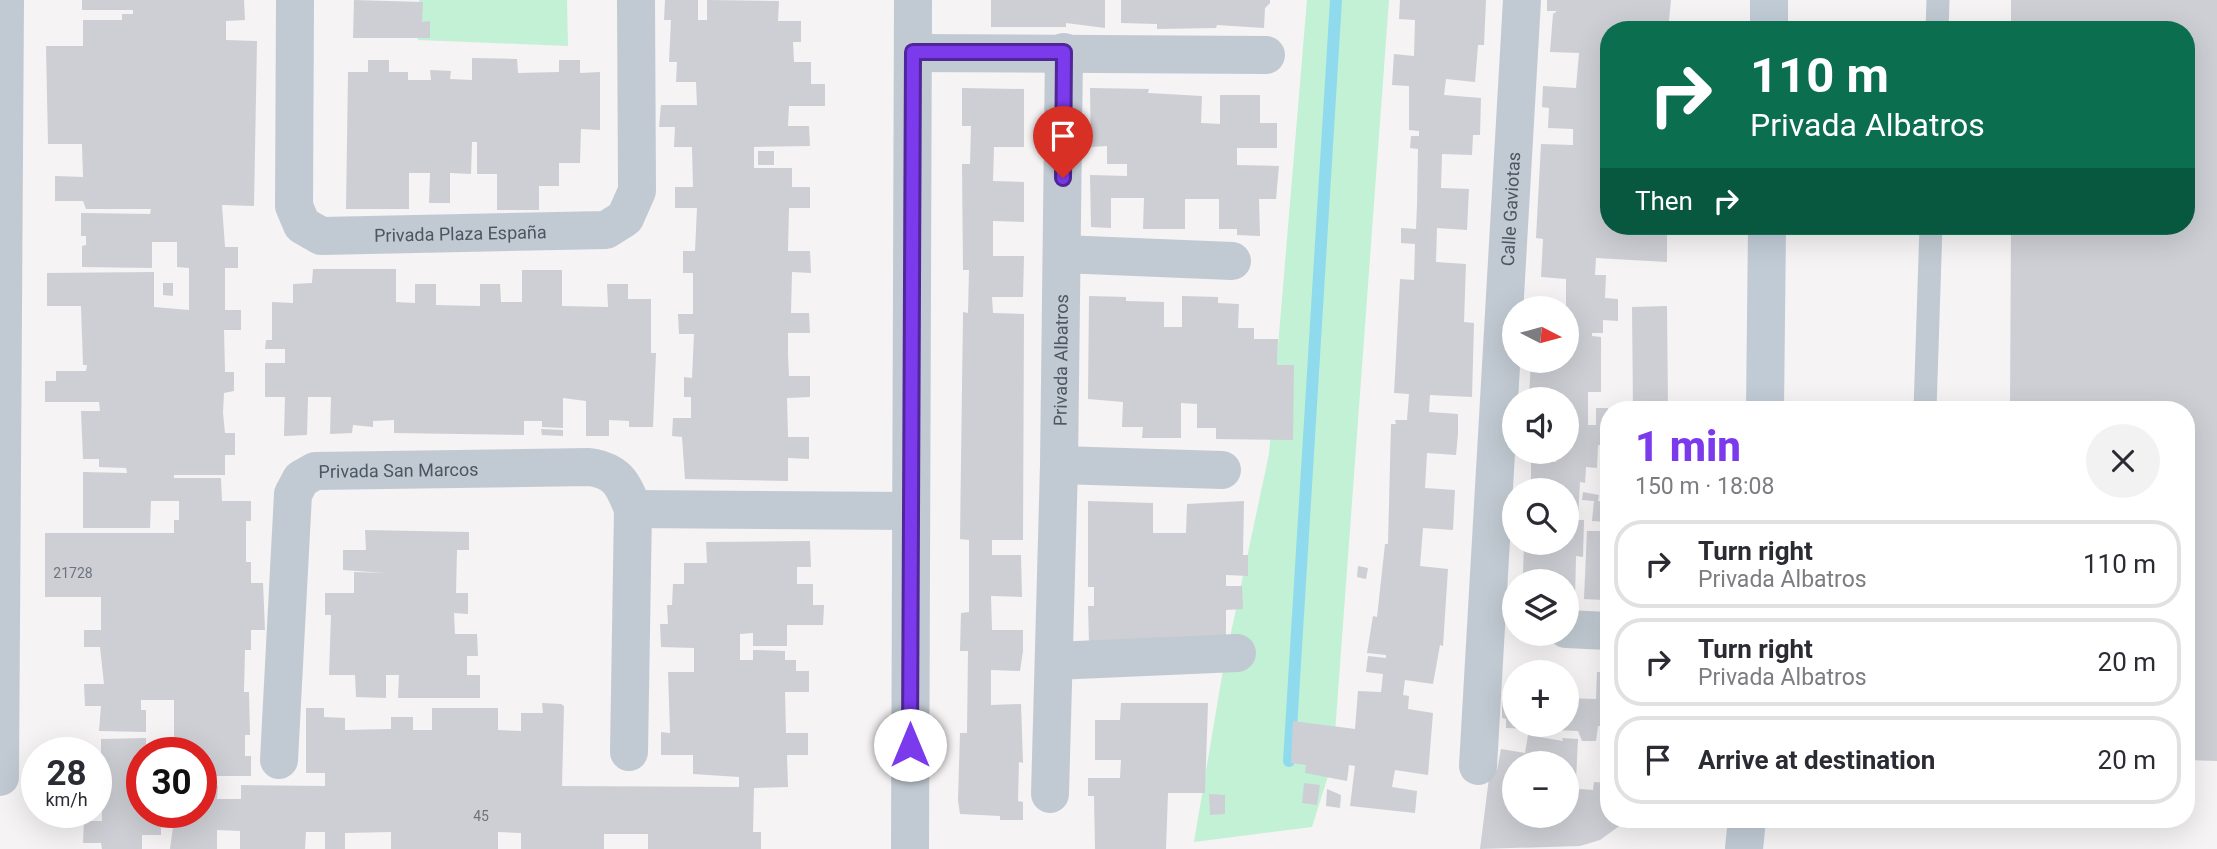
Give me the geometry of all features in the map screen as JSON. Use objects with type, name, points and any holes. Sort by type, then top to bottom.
[{"type":"main road","points":[[1769,0],[1769,21]]},
{"type":"main road","points":[[1765,401],[1767,235]]},
{"type":"main road","points":[[1744,849],[1745,828]]},
{"type":"street","points":[[0,777],[5,0]]},
{"type":"street","name":"Privada Plaza España","points":[[295,0],[294,206],[302,225],[321,236],[606,230],[625,218],[637,191],[636,0]]},
{"type":"street","points":[[910,849],[913,0]]},
{"type":"street","name":"Calle Gaviotas","points":[[1478,766],[1501,627],[1522,0]]},
{"type":"street","points":[[913,52],[1266,55]]},
{"type":"street","name":"Privada Albatros","points":[[1050,794],[1059,465],[1064,52]]},
{"type":"street","points":[[1062,254],[1232,261]]},
{"type":"street","points":[[1059,465],[1222,470]]},
{"type":"street","name":"Privada San Marcos","points":[[279,760],[293,494],[301,479],[314,471],[589,467],[607,470],[624,486],[633,509],[629,752]]},
{"type":"street","points":[[633,509],[911,511]]},
{"type":"street","points":[[1579,630],[1600,631]]},
{"type":"street","points":[[1054,661],[1237,653]]},
{"type":"lane","points":[[1937,21],[1938,0]]},
{"type":"lane","points":[[1925,401],[1931,235]]},
{"type":"green space","points":[[419,0],[567,0],[568,46],[418,40]]},
{"type":"green space","points":[[1307,0],[1389,0],[1333,760],[1312,827],[1194,842],[1223,670],[1269,454]]},
{"type":"building","points":[[82,0],[244,0],[245,20],[226,21],[226,40],[257,41],[254,206],[222,205],[225,247],[238,247],[238,268],[225,268],[225,310],[241,310],[241,330],[224,330],[225,372],[234,372],[234,391],[224,393],[223,413],[225,433],[235,433],[235,455],[225,455],[225,475],[174,475],[174,478],[221,478],[222,501],[251,501],[251,521],[246,521],[246,562],[251,562],[251,583],[263,583],[265,630],[251,630],[251,650],[245,650],[244,692],[249,692],[250,735],[245,735],[245,756],[251,756],[251,776],[217,776],[217,737],[174,737],[174,700],[141,700],[141,710],[146,710],[146,732],[99,731],[101,706],[85,706],[84,684],[104,684],[100,647],[84,647],[84,630],[101,630],[101,597],[45,597],[45,533],[174,533],[174,520],[179,520],[179,501],[151,501],[150,528],[83,528],[83,472],[127,473],[126,468],[99,467],[99,459],[83,459],[81,411],[100,411],[99,402],[45,402],[45,381],[56,381],[56,371],[86,371],[87,365],[83,365],[81,306],[47,306],[47,273],[154,272],[154,307],[189,310],[189,268],[177,267],[177,242],[152,242],[152,268],[82,267],[82,246],[86,245],[86,236],[81,236],[81,213],[150,214],[151,209],[86,209],[83,201],[55,201],[55,176],[83,177],[82,144],[48,144],[46,46],[83,46],[83,20],[122,20],[122,14],[133,14],[133,10],[82,10]]},
{"type":"building","points":[[354,0],[423,2],[422,22],[430,21],[430,38],[353,38]]},
{"type":"building","points":[[665,0],[698,0],[698,20],[707,20],[707,0],[779,1],[778,21],[801,21],[801,42],[793,42],[794,62],[811,62],[811,84],[825,84],[825,106],[789,106],[788,126],[809,126],[810,146],[754,147],[754,168],[792,168],[792,187],[810,187],[810,208],[789,208],[788,251],[810,251],[811,273],[792,272],[791,313],[809,313],[810,333],[788,333],[789,376],[810,376],[810,397],[787,398],[788,437],[809,437],[809,459],[788,458],[788,481],[685,479],[682,437],[672,436],[673,418],[691,418],[691,397],[684,397],[684,377],[692,378],[694,334],[679,334],[678,314],[693,314],[693,273],[683,273],[683,251],[695,251],[697,208],[675,208],[675,187],[693,187],[692,147],[674,147],[675,127],[659,127],[661,105],[697,105],[696,82],[676,82],[677,62],[669,62],[671,20],[664,20]]},
{"type":"building","points":[[991,0],[1105,0],[1105,28],[1066,23],[1066,27],[991,27]]},
{"type":"building","points":[[1121,0],[1270,0],[1270,3],[1265,8],[1264,28],[1217,25],[1216,28],[1157,29],[1157,24],[1121,23]]},
{"type":"building","points":[[1400,0],[1486,0],[1484,45],[1478,45],[1475,82],[1446,79],[1444,95],[1481,98],[1480,135],[1473,135],[1472,155],[1442,154],[1441,188],[1469,189],[1467,230],[1437,228],[1436,262],[1466,264],[1464,322],[1474,323],[1472,397],[1430,395],[1429,412],[1458,414],[1458,434],[1456,455],[1427,453],[1425,488],[1455,490],[1453,530],[1423,528],[1420,566],[1448,569],[1443,646],[1440,645],[1433,684],[1405,680],[1403,695],[1409,696],[1408,709],[1433,713],[1428,775],[1395,770],[1392,787],[1417,791],[1415,813],[1350,806],[1355,766],[1349,765],[1347,781],[1305,773],[1306,765],[1291,763],[1293,721],[1355,729],[1358,691],[1381,692],[1383,674],[1366,672],[1368,656],[1386,658],[1386,655],[1367,653],[1373,616],[1377,617],[1385,544],[1388,544],[1391,424],[1396,424],[1395,420],[1407,420],[1409,394],[1394,393],[1400,279],[1414,280],[1415,244],[1401,243],[1401,228],[1416,229],[1418,149],[1410,148],[1411,136],[1419,136],[1419,131],[1409,130],[1409,86],[1392,85],[1394,54],[1414,56],[1415,20],[1399,19]]},
{"type":"building","points":[[1547,0],[1671,0],[1669,21],[1600,21],[1600,235],[1667,235],[1667,262],[1596,258],[1595,275],[1606,275],[1605,298],[1618,299],[1618,321],[1603,320],[1603,333],[1592,333],[1592,336],[1601,337],[1601,392],[1588,392],[1588,425],[1596,425],[1596,408],[1600,408],[1600,445],[1597,468],[1586,467],[1585,483],[1580,482],[1579,501],[1579,478],[1531,478],[1531,464],[1579,464],[1579,387],[1530,387],[1530,373],[1579,373],[1579,296],[1566,296],[1566,279],[1541,277],[1543,239],[1536,238],[1541,144],[1573,145],[1573,129],[1548,128],[1549,108],[1542,107],[1543,86],[1576,88],[1579,53],[1550,52],[1553,14],[1557,11],[1547,11]]},
{"type":"building","points":[[2011,0],[2217,0],[2217,761],[2195,760],[2195,401],[2010,401],[2011,235],[2195,235],[2195,21],[2011,21]]},
{"type":"building","points":[[472,58],[517,59],[518,73],[559,72],[559,60],[580,60],[580,73],[600,72],[600,130],[581,129],[580,163],[559,163],[559,186],[539,186],[539,210],[497,210],[497,174],[477,174],[477,142],[472,142],[471,174],[450,173],[450,203],[429,203],[430,173],[409,173],[409,209],[346,209],[348,72],[368,72],[368,60],[389,60],[389,72],[408,72],[408,80],[431,80],[430,70],[451,71],[450,79],[472,80]]},
{"type":"building","points":[[962,88],[1024,89],[1024,147],[994,147],[993,181],[1024,182],[1024,222],[993,221],[993,256],[1024,256],[1023,297],[992,297],[993,313],[1024,314],[1023,540],[992,540],[992,555],[1021,555],[1022,597],[991,596],[992,630],[1023,630],[1020,671],[991,670],[991,705],[1021,704],[1023,763],[1019,762],[1018,801],[1023,802],[1023,820],[1000,820],[1000,816],[960,814],[958,800],[960,733],[967,733],[968,651],[960,651],[961,613],[969,612],[969,540],[960,539],[963,312],[968,313],[969,270],[963,270],[962,164],[970,164],[971,126],[962,126]]},
{"type":"building","points":[[1090,88],[1149,89],[1148,93],[1202,96],[1201,123],[1220,124],[1220,95],[1260,95],[1260,123],[1277,123],[1277,148],[1237,148],[1237,165],[1279,166],[1276,199],[1259,199],[1260,236],[1237,235],[1237,229],[1219,229],[1219,199],[1185,199],[1185,229],[1143,229],[1144,198],[1111,198],[1111,228],[1091,227],[1090,175],[1127,176],[1127,164],[1107,164],[1107,146],[1091,147]]},
{"type":"building","points":[[758,151],[774,151],[774,165],[758,165]]},
{"type":"building","points":[[313,269],[396,269],[396,302],[415,303],[415,284],[436,284],[436,305],[480,306],[480,284],[500,284],[501,302],[522,302],[522,270],[562,270],[562,306],[608,307],[607,284],[628,284],[628,299],[651,299],[651,353],[656,353],[653,427],[629,427],[629,421],[609,420],[609,436],[586,436],[586,401],[563,398],[563,428],[542,427],[542,421],[524,421],[524,435],[394,433],[394,420],[373,421],[373,427],[353,425],[352,433],[330,434],[331,397],[308,397],[307,435],[284,436],[285,397],[265,397],[265,363],[285,363],[285,349],[265,349],[266,340],[272,340],[272,302],[293,303],[293,284],[312,283]]},
{"type":"building","points":[[163,283],[173,283],[173,296],[163,295]]},
{"type":"building","points":[[1089,296],[1164,302],[1164,327],[1182,327],[1182,296],[1218,297],[1218,303],[1239,304],[1238,328],[1254,328],[1254,339],[1278,339],[1277,365],[1294,365],[1293,440],[1216,439],[1216,428],[1197,428],[1197,404],[1181,403],[1181,438],[1142,438],[1143,427],[1122,427],[1123,402],[1088,399]]},
{"type":"building","points":[[1667,306],[1668,401],[1633,401],[1632,307]]},
{"type":"building","points":[[541,429],[563,430],[563,436],[542,435]]},
{"type":"building","points":[[1583,492],[1599,495],[1600,522],[1592,521],[1594,501],[1582,500]]},
{"type":"building","points":[[1088,501],[1153,503],[1153,533],[1186,533],[1187,504],[1244,501],[1243,555],[1248,555],[1248,576],[1226,575],[1226,586],[1242,586],[1243,609],[1226,610],[1226,638],[1089,643],[1088,606],[1094,606],[1094,587],[1088,587]]},
{"type":"building","points":[[1579,520],[1584,520],[1583,557],[1576,556],[1576,569],[1523,569],[1524,555],[1579,555]]},
{"type":"building","points":[[365,530],[469,532],[469,550],[457,550],[456,593],[468,593],[468,614],[454,613],[455,634],[477,634],[478,656],[467,656],[467,675],[480,675],[480,698],[398,698],[399,675],[386,675],[386,698],[356,697],[355,675],[329,675],[331,615],[325,615],[325,593],[354,593],[354,572],[386,573],[343,570],[343,550],[366,550]]},
{"type":"building","points":[[1587,531],[1600,531],[1600,600],[1584,599]]},
{"type":"building","points":[[810,541],[811,567],[797,567],[797,584],[813,584],[813,605],[824,605],[823,625],[787,625],[787,646],[753,646],[753,633],[740,634],[740,660],[753,660],[753,650],[785,651],[785,660],[796,660],[796,671],[809,671],[809,692],[785,692],[786,733],[808,733],[808,755],[787,755],[788,787],[754,788],[753,832],[761,832],[761,849],[648,849],[648,834],[604,834],[604,849],[521,849],[521,833],[498,832],[498,849],[391,849],[391,832],[345,833],[345,849],[325,849],[325,832],[306,832],[305,849],[240,849],[240,831],[217,830],[217,849],[170,849],[173,828],[217,828],[217,799],[241,799],[241,785],[325,786],[325,773],[306,773],[306,708],[324,708],[324,717],[345,718],[345,730],[391,729],[391,717],[413,717],[413,730],[432,730],[432,708],[498,708],[498,730],[521,731],[521,713],[543,713],[542,703],[561,704],[564,706],[562,786],[739,787],[739,777],[693,774],[693,755],[661,755],[661,732],[670,733],[668,672],[694,672],[694,648],[661,647],[660,624],[668,624],[667,605],[672,605],[673,584],[684,584],[684,563],[707,563],[706,542]]},
{"type":"building","points":[[1358,566],[1368,568],[1366,579],[1357,577]]},
{"type":"building","points":[[1597,672],[1600,672],[1600,726],[1596,741],[1582,741],[1579,734],[1579,698],[1596,699]]},
{"type":"building","points":[[1121,703],[1208,703],[1205,793],[1168,793],[1166,849],[1095,849],[1094,796],[1088,796],[1088,778],[1120,778],[1121,760],[1095,760],[1095,720],[1120,720]]},
{"type":"building","points":[[1528,737],[1563,741],[1562,738],[1578,739],[1577,751],[1525,751]]},
{"type":"building","points":[[126,738],[126,828],[161,828],[161,835],[142,835],[142,849],[102,849],[101,843],[83,843],[84,828],[112,828],[112,739]]},
{"type":"building","points":[[1501,749],[1513,751],[1502,751],[1502,828],[1579,828],[1579,789],[1593,790],[1594,782],[1600,782],[1600,828],[1617,828],[1600,840],[1580,846],[1480,849],[1490,770],[1497,770]]},
{"type":"building","points":[[1304,783],[1320,785],[1317,805],[1302,803]]},
{"type":"building","points":[[1327,789],[1341,795],[1340,808],[1326,806]]},
{"type":"building","points":[[1209,794],[1225,795],[1225,814],[1210,815]]},
{"type":"waterway","points":[[1289,761],[1336,0]]},
{"type":"route","points":[[910,745],[913,52],[1064,52],[1063,178]]}]
